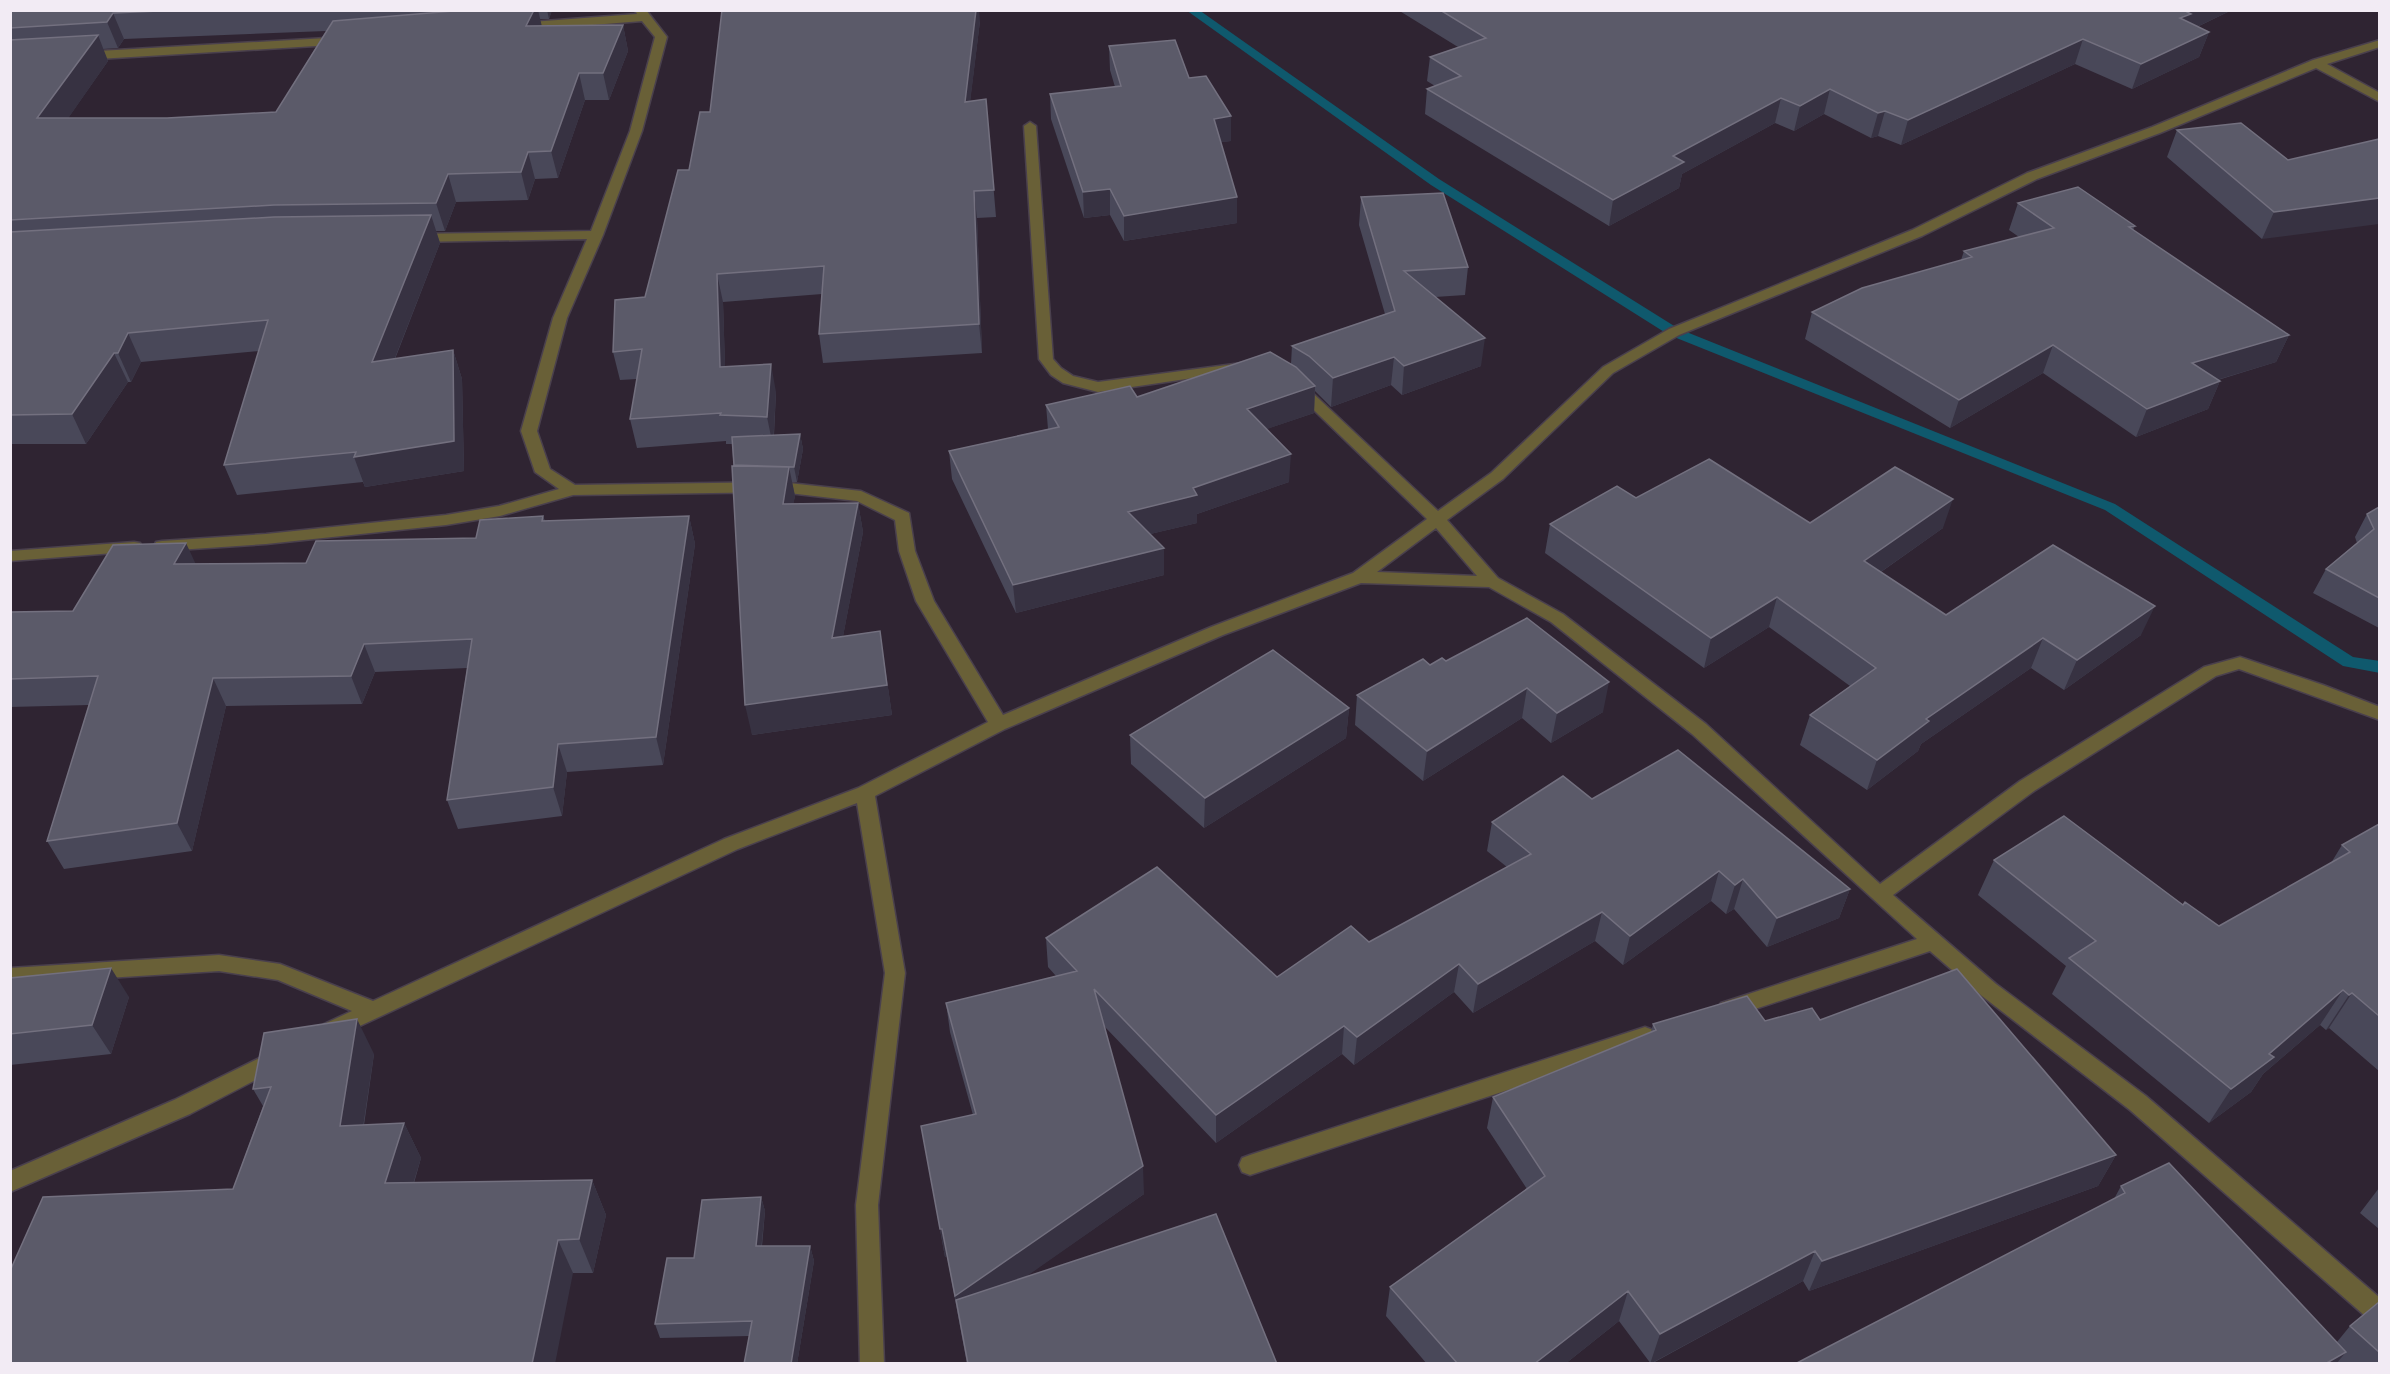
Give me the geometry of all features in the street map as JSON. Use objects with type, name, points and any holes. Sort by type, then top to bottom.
[{"type":"street","points":[[505,28],[643,14],[661,36],[656,63],[636,131],[596,235],[560,318],[529,431],[543,472],[572,490]]},
{"type":"street","points":[[68,57],[351,40]]},
{"type":"street","points":[[320,1036],[731,844],[865,793],[999,724],[1217,632],[1359,577],[1497,476],[1608,370],[1674,332],[1917,233],[2032,176],[2156,130],[2317,63],[2379,43]]},
{"type":"street","points":[[2317,63],[2379,98]]},
{"type":"street","points":[[1030,126],[1046,359],[1052,369],[1077,384],[1098,387],[1210,370],[1259,367]]},
{"type":"street","points":[[399,238],[596,235]]},
{"type":"street","points":[[1287,379],[1301,388],[1437,519],[1492,582],[1557,618],[1699,729],[1879,895],[1989,990],[2138,1103],[2379,1314]]},
{"type":"street","points":[[10,556],[266,539],[446,520],[500,511],[572,490],[780,487],[861,496],[903,517],[907,551],[925,601],[999,724]]},
{"type":"street","points":[[1359,577],[1492,582]]},
{"type":"street","points":[[1879,895],[2027,786],[2210,671],[2240,663],[2317,689],[2379,714]]},
{"type":"street","points":[[865,793],[895,973],[867,1205],[872,1364]]},
{"type":"street","points":[[1710,1015],[1934,942]]},
{"type":"street","points":[[10,976],[219,963],[280,972],[372,1010]]},
{"type":"street","points":[[1250,1165],[1665,1030]]},
{"type":"street","points":[[10,1182],[183,1107],[298,1047]]},
{"type":"building","points":[[10,10],[182,10],[113,13],[107,22],[10,28]]},
{"type":"building","points":[[466,10],[534,10],[526,26],[623,25],[603,73],[579,73],[551,151],[528,152],[521,172],[448,174],[436,203],[274,205],[10,220],[10,40],[98,35],[37,118],[167,118],[276,112],[333,21]]},
{"type":"building","points":[[722,10],[976,10],[965,102],[986,99],[994,190],[974,191],[979,324],[819,334],[824,266],[717,274],[720,367],[771,364],[767,417],[720,415],[721,413],[630,419],[642,349],[613,352],[615,300],[645,297],[678,170],[689,170],[700,112],[710,112]]},
{"type":"building","points":[[1440,10],[2189,10],[2187,12],[2191,14],[2180,18],[2209,32],[2141,64],[2083,39],[1908,120],[1885,111],[1878,113],[1830,89],[1800,106],[1781,98],[1673,156],[1684,162],[1613,200],[1427,89],[1461,76],[1430,57],[1486,38]]},
{"type":"building","points":[[1175,40],[1189,78],[1206,76],[1231,116],[1214,119],[1237,197],[1124,216],[1110,189],[1083,192],[1050,94],[1121,86],[1109,46]]},
{"type":"building","points":[[2241,123],[2288,160],[2379,139],[2379,198],[2274,212],[2177,130]]},
{"type":"building","points":[[2078,187],[2135,226],[2129,227],[2289,335],[2192,363],[2220,381],[2147,409],[2053,345],[1959,400],[1812,312],[1862,288],[1972,257],[1964,251],[2054,228],[2018,203]]},
{"type":"building","points":[[1443,193],[1468,267],[1404,271],[1485,338],[1404,366],[1394,357],[1333,378],[1309,356],[1292,346],[1395,311],[1361,197]]},
{"type":"building","points":[[431,215],[372,362],[453,350],[454,441],[354,457],[356,452],[224,465],[268,320],[128,333],[118,353],[114,353],[72,414],[10,415],[10,232],[274,217]]},
{"type":"building","points":[[1270,352],[1296,367],[1315,386],[1247,409],[1291,454],[1193,488],[1197,495],[1128,512],[1164,548],[1013,585],[949,451],[1059,427],[1046,405],[1130,386],[1137,397]]},
{"type":"building","points":[[800,434],[794,467],[734,465],[732,437]]},
{"type":"building","points":[[1709,459],[1810,523],[1895,467],[1953,499],[1864,561],[1946,615],[2053,545],[2155,606],[2077,660],[2043,638],[1926,719],[1929,721],[1877,760],[1810,715],[1876,668],[1777,597],[1711,638],[1550,524],[1617,486],[1636,498]]},
{"type":"building","points":[[732,466],[789,467],[783,504],[858,503],[832,638],[880,631],[887,685],[745,705]]},
{"type":"building","points":[[2379,507],[2379,598],[2326,569],[2374,529],[2367,514]]},
{"type":"building","points":[[543,516],[542,521],[689,516],[656,737],[558,744],[553,787],[447,800],[472,639],[364,644],[351,676],[213,678],[177,823],[47,841],[98,676],[10,679],[10,612],[73,611],[113,545],[186,543],[174,564],[306,563],[316,541],[476,538],[480,520]]},
{"type":"building","points":[[1527,618],[1609,682],[1557,713],[1527,688],[1427,751],[1357,695],[1423,659],[1430,665],[1442,658],[1446,661]]},
{"type":"building","points":[[1273,650],[1349,708],[1205,798],[1130,735]]},
{"type":"building","points":[[1678,750],[1850,889],[1777,918],[1743,879],[1735,885],[1719,871],[1630,936],[1602,912],[1478,984],[1459,964],[1357,1037],[1344,1026],[1216,1115],[1094,989],[1143,1166],[955,1296],[921,1126],[976,1114],[946,1003],[1077,971],[1046,938],[1157,867],[1277,977],[1351,926],[1369,942],[1531,854],[1492,822],[1563,776],[1592,799]]},
{"type":"building","points":[[2064,816],[2183,905],[2185,902],[2219,926],[2350,852],[2342,845],[2379,824],[2379,1016],[2352,993],[2349,995],[2343,990],[2269,1054],[2274,1057],[2231,1089],[2069,958],[2096,941],[1994,860]]},
{"type":"building","points":[[111,968],[92,1025],[10,1034],[10,978]]},
{"type":"building","points":[[1957,969],[2116,1155],[1822,1261],[1815,1251],[1660,1334],[1628,1291],[1534,1364],[1458,1364],[1390,1287],[1545,1176],[1493,1097],[1656,1030],[1653,1024],[1747,996],[1765,1021],[1812,1008],[1820,1020]]},
{"type":"building","points":[[357,1019],[340,1126],[404,1123],[385,1183],[592,1180],[579,1239],[558,1240],[532,1364],[10,1364],[10,1271],[43,1197],[233,1189],[271,1087],[253,1089],[264,1033]]},
{"type":"building","points":[[2169,1163],[2346,1352],[2325,1364],[1795,1364],[2125,1193],[2121,1186]]},
{"type":"building","points":[[761,1197],[756,1246],[810,1246],[791,1364],[744,1364],[752,1321],[655,1324],[667,1258],[694,1258],[702,1200]]},
{"type":"building","points":[[1216,1214],[1277,1364],[968,1364],[956,1300]]},
{"type":"building","points":[[2379,1302],[2379,1352],[2350,1326]]},
{"type":"waterway","points":[[1191,10],[1435,182],[1674,332],[2110,507],[2349,662],[2380,667]]}]
